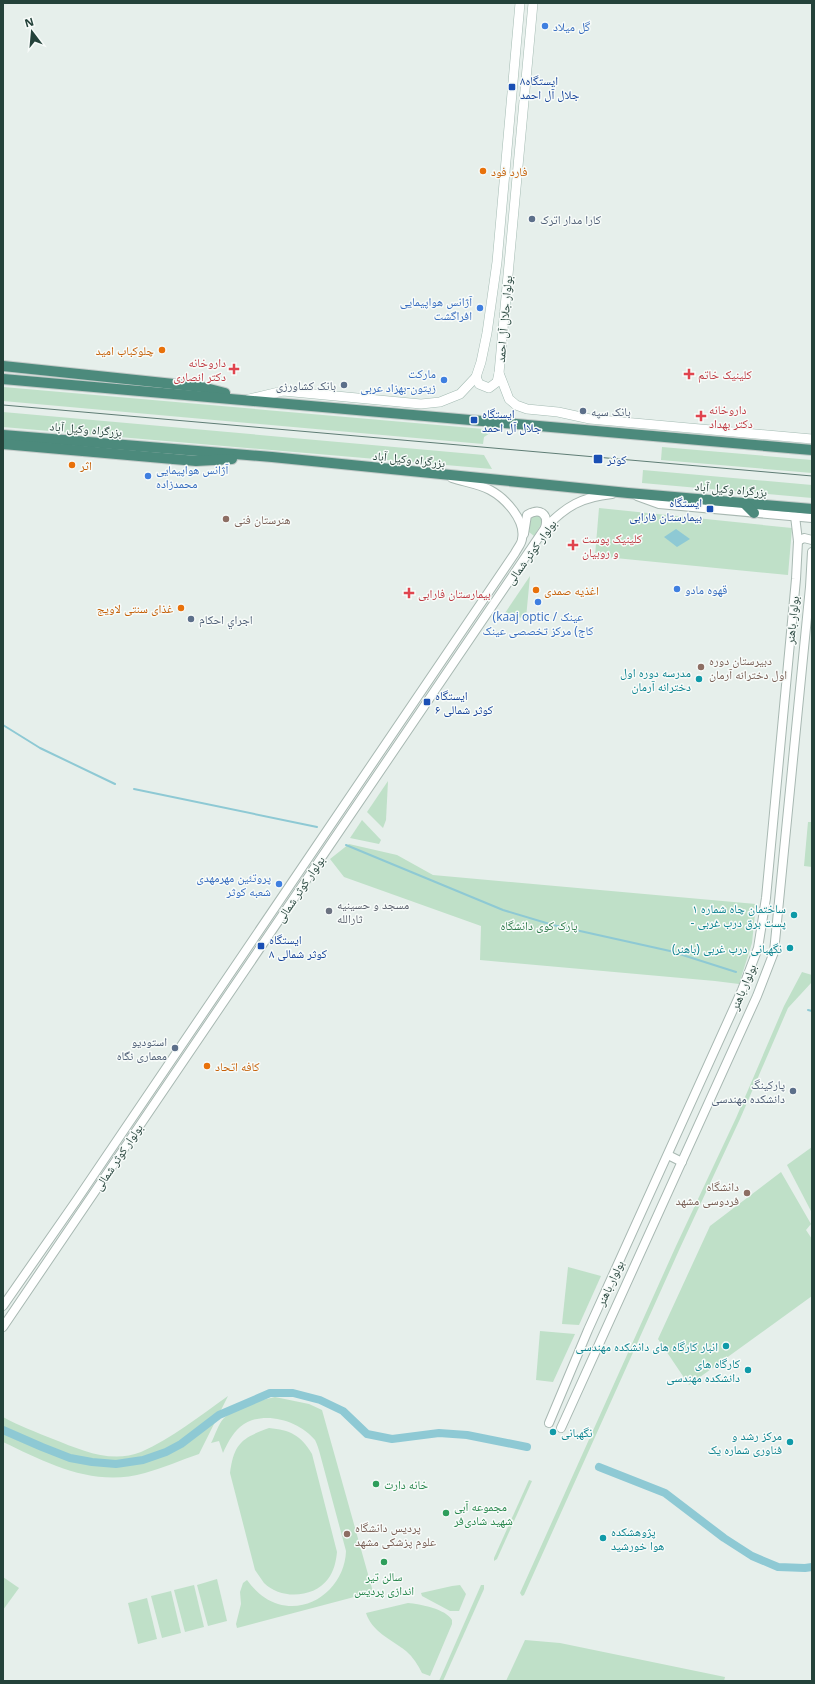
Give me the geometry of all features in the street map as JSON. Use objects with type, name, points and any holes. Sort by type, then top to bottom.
[{"type":"highway","points":[[3,366],[202,387],[246,400]]},
{"type":"highway","points":[[3,379],[812,450]]},
{"type":"highway","name":"بزرگراه وکیل آباد","points":[[3,434],[272,457],[440,475],[812,509]]},
{"type":"highway","points":[[3,444],[196,461],[272,457]]},
{"type":"highway","points":[[744,503],[754,513]]},
{"type":"main road","name":"بولوار جلال آل احمد","points":[[246,400],[283,391],[421,404],[440,402],[460,394],[476,377],[487,333],[497,262],[520,3]]},
{"type":"main road","name":"بولوار جلال آل احمد","points":[[533,3],[499,373],[509,399],[516,405],[527,409],[558,412],[590,419],[812,439]]},
{"type":"main road","points":[[512,88],[525,89]]},
{"type":"main road","points":[[476,377],[479,384],[489,388],[497,382],[499,373]]},
{"type":"street","name":"بولوار کوثر شمالی","points":[[3,1306],[506,565],[522,539],[518,520],[513,510],[503,498],[489,489],[440,475]]},
{"type":"street","name":"بولوار کوثر شمالی","points":[[3,1327],[545,528],[557,515],[575,503],[599,496],[628,493]]},
{"type":"street","points":[[628,493],[659,504],[812,518]]},
{"type":"street","points":[[522,539],[528,515],[533,511],[544,515],[547,520],[545,528]]},
{"type":"street","name":"بولوار باهنر","points":[[795,516],[798,541],[786,688],[766,898],[758,948],[742,990],[550,1419],[562,1424],[757,996],[774,952],[812,552]]},
{"type":"street","points":[[798,541],[804,538],[812,540]]},
{"type":"street","points":[[786,688],[800,690]]},
{"type":"street","points":[[139,1107],[144,1112],[149,1112]]},
{"type":"street","points":[[120,1135],[124,1136],[128,1143]]},
{"type":"street","points":[[668,1155],[682,1162]]},
{"type":"green space","points":[[3,387],[495,430],[484,437],[483,444],[3,401]]},
{"type":"green space","points":[[3,412],[484,455],[492,469],[3,427]]},
{"type":"green space","points":[[662,447],[812,460],[812,473],[661,460]]},
{"type":"green space","points":[[643,470],[812,485],[812,498],[642,483]]},
{"type":"green space","points":[[599,508],[792,528],[788,575],[595,556]]},
{"type":"green space","points":[[533,514],[541,515],[544,520],[534,536],[529,532],[531,517]]},
{"type":"green space","points":[[530,576],[526,618],[503,616]]},
{"type":"green space","points":[[388,781],[386,820],[383,828],[367,812]]},
{"type":"green space","points":[[362,820],[381,840],[379,844],[350,838]]},
{"type":"green space","points":[[808,822],[812,822],[812,867],[804,866]]},
{"type":"green space","name":"پارک کوی دانشگاه","points":[[349,844],[397,855],[433,875],[756,904],[752,943],[739,984],[480,960],[481,926],[344,877],[330,859]]},
{"type":"green space","points":[[802,972],[812,975],[812,982],[788,1008],[740,1119],[680,1248],[524,1595],[522,1596],[520,1593],[676,1246],[736,1118],[784,1006]]},
{"type":"green space","points":[[812,1147],[812,1213],[787,1165]]},
{"type":"green space","points":[[781,1172],[811,1224],[806,1230],[812,1239],[812,1296],[689,1385],[658,1339],[710,1226]]},
{"type":"green space","points":[[568,1267],[601,1276],[579,1325],[562,1324]]},
{"type":"green space","points":[[540,1331],[575,1334],[553,1382],[536,1380]]},
{"type":"green space","points":[[228,1396],[199,1454],[158,1469],[126,1477],[107,1477],[71,1471],[37,1458],[3,1442],[3,1417],[28,1429],[85,1451],[107,1456],[119,1457],[130,1455],[141,1452],[164,1440]]},
{"type":"green space","points":[[275,1397],[309,1404],[322,1410],[373,1592],[237,1628],[236,1624],[241,1604],[240,1592],[243,1583],[247,1580],[261,1595],[273,1602],[291,1606],[303,1605],[315,1601],[325,1594],[333,1585],[340,1575],[346,1551],[320,1452],[315,1440],[308,1433],[290,1422],[269,1418],[258,1419],[240,1427],[230,1439],[223,1453],[219,1441],[211,1443],[220,1423],[229,1414],[248,1404]]},
{"type":"green space","points":[[269,1428],[289,1432],[299,1438],[304,1442],[312,1454],[337,1552],[332,1573],[328,1579],[322,1585],[306,1593],[288,1594],[279,1592],[264,1583],[255,1570],[230,1473],[234,1455],[241,1443],[252,1435]]},
{"type":"green space","points":[[529,1480],[532,1481],[497,1559],[494,1561],[494,1558]]},
{"type":"green space","points":[[3,1577],[19,1588],[3,1610]]},
{"type":"green space","points":[[217,1579],[227,1621],[208,1626],[197,1585]]},
{"type":"green space","points":[[194,1585],[204,1627],[185,1632],[174,1590]]},
{"type":"green space","points":[[460,1585],[466,1594],[459,1611],[450,1611],[422,1596],[421,1593],[452,1586]]},
{"type":"green space","points":[[481,1585],[484,1585],[484,1589],[443,1681],[439,1681]]},
{"type":"green space","points":[[171,1591],[181,1633],[162,1638],[151,1596]]},
{"type":"green space","points":[[147,1598],[157,1639],[138,1644],[128,1603]]},
{"type":"green space","points":[[408,1603],[439,1610],[449,1616],[452,1620],[452,1624],[430,1676],[422,1673],[415,1661],[406,1651],[377,1630],[369,1620],[366,1613]]},
{"type":"green space","points":[[525,1640],[560,1643],[725,1677],[724,1681],[506,1681]]},
{"type":"water","points":[[676,529],[690,539],[677,547],[664,537]]},
{"type":"waterway","points":[[3,725],[40,748],[115,784]]},
{"type":"waterway","points":[[134,789],[317,827]]},
{"type":"waterway","points":[[346,845],[503,910],[553,925],[670,951],[736,972]]},
{"type":"waterway","points":[[808,1010],[812,1011]]},
{"type":"waterway","points":[[3,1430],[70,1458],[116,1464],[143,1460],[166,1452],[181,1444],[219,1415],[270,1393],[293,1393],[320,1400],[343,1411],[367,1434],[392,1439],[439,1433],[467,1435],[527,1447]]},
{"type":"waterway","points":[[599,1467],[665,1493],[724,1538],[752,1556],[778,1567],[812,1567]]},
{"type":"tram line","points":[[3,405],[812,476]]},
{"type":"place","name":"گل میلاد","points":[[545,26]]},
{"type":"place","name":"۸ایستگاه جلال آل احمد","points":[[512,87]]},
{"type":"place","name":"فارد فود","points":[[483,171]]},
{"type":"place","name":"کارا مدار اترک","points":[[532,219]]},
{"type":"place","name":"آژانس هواپیمایی افراگشت","points":[[480,308]]},
{"type":"place","name":"چلوکباب امید","points":[[162,350]]},
{"type":"place","name":"داروخانه دکتر انصاری","points":[[234,369]]},
{"type":"place","name":"کلینیک خاتم","points":[[689,374]]},
{"type":"place","name":"مارکت زیتون-بهزاد عربی","points":[[444,380]]},
{"type":"place","name":"بانک کشاورزی","points":[[344,385]]},
{"type":"place","name":"بانک سپه","points":[[583,411]]},
{"type":"place","name":"داروخانه دکتر بهداد","points":[[701,416]]},
{"type":"place","name":"ایستگاه جلال آل احمد","points":[[474,420]]},
{"type":"place","name":"کوثر","points":[[598,459]]},
{"type":"place","name":"اثر","points":[[72,465]]},
{"type":"place","name":"آژانس هواپیمایی محمدزاده","points":[[148,476]]},
{"type":"place","name":"ایستگاه بیمارستان فارابی","points":[[710,509]]},
{"type":"place","name":"هنرستان فنی","points":[[226,519]]},
{"type":"place","name":"کلینیک پوست و روبیان","points":[[573,545]]},
{"type":"place","name":"قهوه مادو","points":[[677,589]]},
{"type":"place","name":"اغذیه صمدی","points":[[536,590]]},
{"type":"place","name":"بیمارستان فارابی","points":[[409,593]]},
{"type":"place","name":"(kaaj optic / عینک کاج) مرکز تخصصی عینک","points":[[538,602]]},
{"type":"place","name":"غذای سنتی لاویج","points":[[181,608]]},
{"type":"place","name":"اجراي احكام","points":[[191,619]]},
{"type":"place","name":"دبیرستان دوره اول دخترانه آرمان","points":[[701,667]]},
{"type":"place","name":"مدرسه دوره اول دخترانه آرمان","points":[[699,679]]},
{"type":"place","name":"ایستگاه کوثر شمالی ۶","points":[[427,702]]},
{"type":"place","name":"پروتئین مهرمهدی شعبه کوثر","points":[[279,884]]},
{"type":"place","name":"مسجد و حسینیه ثارالله","points":[[329,911]]},
{"type":"place","name":"ساختمان چاه شماره ۱ - پست برق درب غربی","points":[[794,915]]},
{"type":"place","name":"ایستگاه کوثر شمالی ۸","points":[[261,946]]},
{"type":"place","name":"نگهبانی درب غربی (باهنر)","points":[[790,948]]},
{"type":"place","name":"استودیو معماری نگاه","points":[[175,1048]]},
{"type":"place","name":"کافه اتحاد","points":[[207,1066]]},
{"type":"place","name":"پارکینگ دانشکده مهندسی","points":[[793,1091]]},
{"type":"place","name":"دانشگاه فردوسی مشهد","points":[[747,1193]]},
{"type":"place","name":"انبار کارگاه های دانشکده مهندسی","points":[[726,1346]]},
{"type":"place","name":"کارگاه های دانشکده مهندسی","points":[[748,1370]]},
{"type":"place","name":"نگهبانی","points":[[553,1432]]},
{"type":"place","name":"مرکز رشد و فناوری شماره یک","points":[[790,1442]]},
{"type":"place","name":"خانه دارت","points":[[376,1484]]},
{"type":"place","name":"مجموعه آبی شهید شادی‌فر","points":[[446,1513]]},
{"type":"place","name":"پردیس دانشگاه علوم پزشکی مشهد","points":[[347,1534]]},
{"type":"place","name":"پژوهشکده هوا خورشید","points":[[603,1538]]},
{"type":"place","name":"سالن تیر اندازی پردیس","points":[[384,1562]]}]
